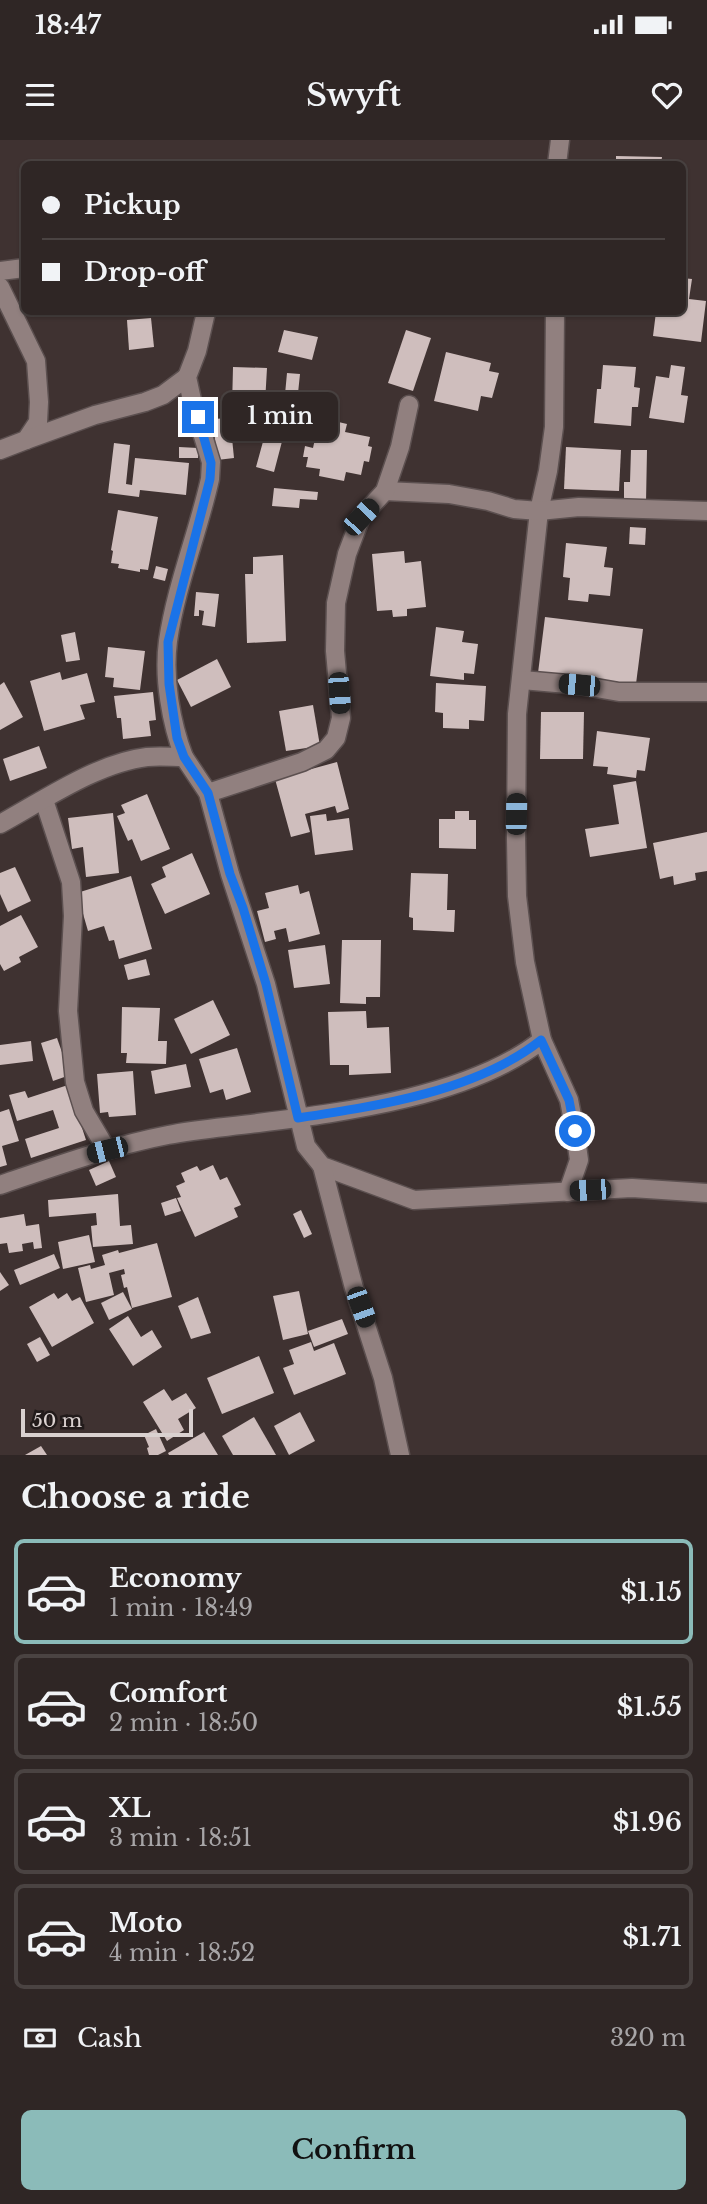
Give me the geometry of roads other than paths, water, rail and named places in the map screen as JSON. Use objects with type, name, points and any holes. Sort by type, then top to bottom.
[{"type":"street","points":[[557,161],[560,140]]},
{"type":"street","points":[[0,271],[21,268]]},
{"type":"street","points":[[0,287],[36,361],[38,422],[26,440]]},
{"type":"street","points":[[0,450],[95,415],[163,395],[187,377],[197,351],[204,315]]},
{"type":"street","points":[[555,315],[554,427],[539,512],[517,714],[517,896],[541,1040],[569,1100],[579,1160],[568,1192]]},
{"type":"street","points":[[187,377],[211,463],[205,503],[168,642],[169,684],[177,738],[184,757],[208,793],[230,874],[266,984],[306,1146],[322,1166],[354,1288],[383,1378],[400,1455]]},
{"type":"street","points":[[208,793],[302,762],[326,750],[336,738],[341,718],[335,651],[336,603],[347,554],[361,517],[385,491],[400,447],[410,405]]},
{"type":"street","points":[[385,491],[449,494],[539,512],[579,507],[707,511]]},
{"type":"street","points":[[522,680],[619,692],[707,692]]},
{"type":"street","points":[[0,824],[77,782],[119,764],[146,757],[184,757]]},
{"type":"street","points":[[44,800],[71,881],[73,916],[68,1011],[75,1082],[84,1111],[107,1150]]},
{"type":"street","points":[[0,1185],[107,1150],[171,1134],[353,1110],[454,1084],[497,1068],[523,1054],[541,1040]]},
{"type":"street","points":[[322,1166],[414,1200],[632,1188],[707,1193]]}]
